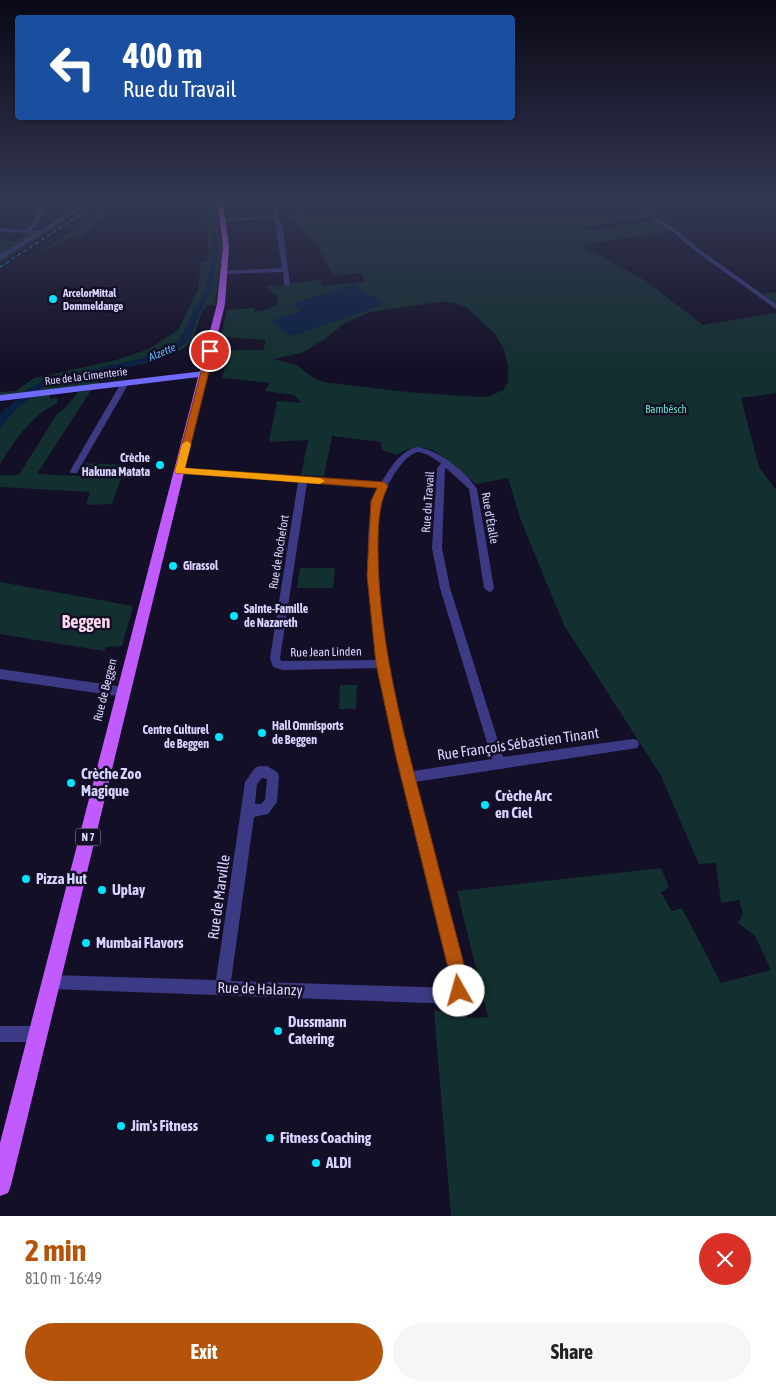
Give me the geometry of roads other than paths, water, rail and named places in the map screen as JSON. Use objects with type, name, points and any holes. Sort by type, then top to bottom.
[{"type":"main road","name":"Rue de Beggen","points":[[0,1185],[204,374],[221,304],[226,258]]},
{"type":"main road","name":"Rue de la Cimenterie","points":[[5,397],[204,374]]},
{"type":"street","points":[[283,258],[287,284]]},
{"type":"street","points":[[708,258],[776,307]]},
{"type":"street","points":[[225,272],[285,270]]},
{"type":"street","points":[[74,471],[124,383]]},
{"type":"street","name":"Rue du Travail","points":[[461,984],[408,777],[382,664],[373,575],[376,501],[402,457],[407,453],[420,450],[428,451],[446,463],[441,469],[437,548],[445,588],[499,764]]},
{"type":"street","name":"Rue d'Étalle","points":[[446,463],[469,483],[473,489],[489,588]]},
{"type":"street","points":[[180,471],[384,486]]},
{"type":"street","name":"Rue de Rochefort","points":[[276,658],[303,479]]},
{"type":"street","name":"Rue Jean Linden","points":[[276,658],[277,664],[283,666],[382,664]]},
{"type":"street","points":[[0,674],[124,692]]},
{"type":"street","name":"Rue François Sébastien Tinant","points":[[408,777],[632,744]]},
{"type":"street","name":"Rue de Marville","points":[[222,988],[248,811]]},
{"type":"street","name":"Rue de Halanzy","points":[[51,982],[455,996],[461,984]]},
{"type":"street","points":[[0,1034],[38,1034]]},
{"type":"water","name":"Alzette","points":[[217,258],[212,289],[199,313],[190,337],[184,344],[169,354],[138,364],[42,387],[27,401],[18,406],[0,428],[0,414],[27,390],[44,380],[141,359],[174,347],[182,336],[192,313],[206,289],[212,259]]},
{"type":"water","points":[[354,285],[385,304],[291,336],[271,321],[302,311],[294,303]]},
{"type":"railway","points":[[0,267],[14,258]]},
{"type":"place","name":"ArcelorMittal Dommeldange","points":[[53,299]]},
{"type":"place","name":"Crèche Hakuna Matata","points":[[160,465]]},
{"type":"place","name":"Girassol","points":[[173,566]]},
{"type":"place","name":"Sainte-Famille de Nazareth","points":[[234,616]]},
{"type":"place","name":"Hall Omnisports de Beggen","points":[[262,733]]},
{"type":"place","name":"Centre Culturel de Beggen","points":[[219,737]]},
{"type":"place","name":"Crèche Zoo Magique","points":[[71,783]]},
{"type":"place","name":"Crèche Arc en Ciel","points":[[485,805]]},
{"type":"place","name":"Pizza Hut","points":[[26,879]]},
{"type":"place","name":"Uplay","points":[[102,890]]},
{"type":"place","name":"Mumbai Flavors","points":[[86,943]]},
{"type":"place","name":"Dussmann Catering","points":[[278,1031]]},
{"type":"place","name":"Jim's Fitness","points":[[121,1126]]},
{"type":"place","name":"Fitness Coaching","points":[[270,1138]]},
{"type":"place","name":"ALDI","points":[[316,1163]]},
{"type":"district","name":"Beggen","points":[[86,622]]},
{"type":"park label","name":"Bambësch","points":[[666,409]]}]
